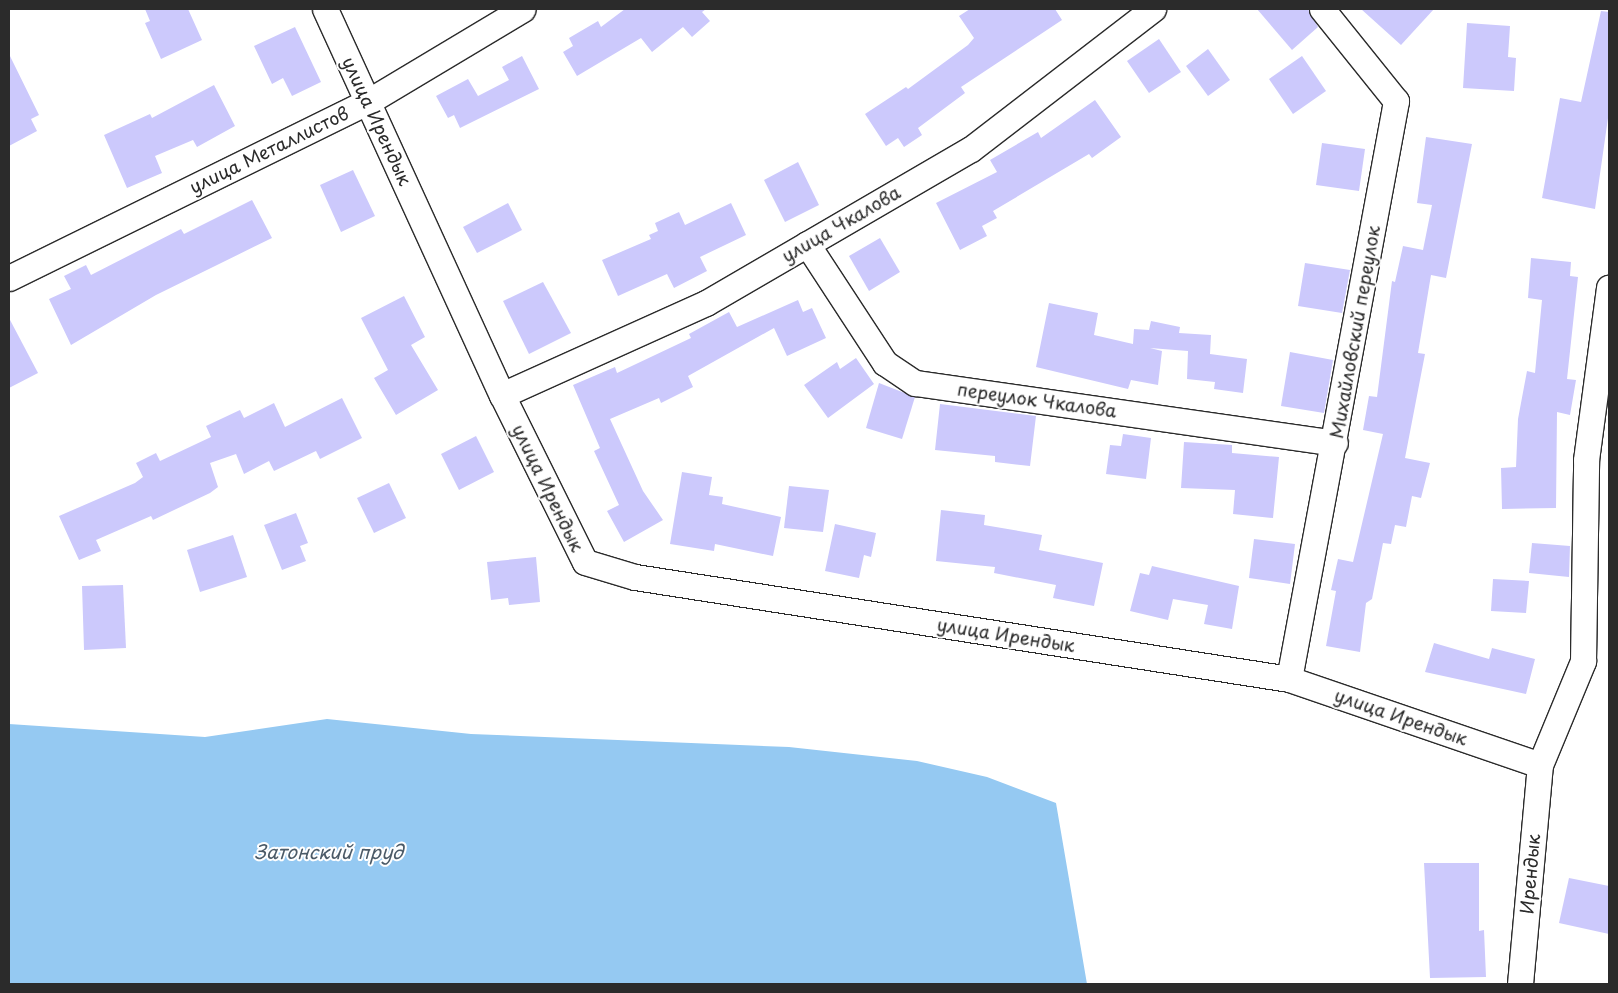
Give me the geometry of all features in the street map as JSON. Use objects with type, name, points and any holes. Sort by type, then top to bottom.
[{"type":"street","name":"улица Ирендык","points":[[325,9],[369,101],[502,395],[585,562],[636,577],[1289,679],[1540,765]]},
{"type":"street","name":"улица Металлистов","points":[[9,278],[369,101],[522,9]]},
{"type":"street","name":"улица Чкалова","points":[[502,395],[706,303],[971,149],[1153,9]]},
{"type":"street","name":"Михайловский переулок","points":[[1289,679],[1336,443],[1396,100],[1322,9]]},
{"type":"street","name":"переулок Чкалова","points":[[807,244],[885,363],[915,383],[1336,443]]},
{"type":"street","points":[[1540,765],[1583,661],[1586,460],[1609,288]]},
{"type":"street","name":"Ирендык","points":[[1520,984],[1540,765]]},
{"type":"water","name":"Затонский пруд","points":[[327,719],[471,734],[789,747],[917,761],[987,777],[1056,803],[1087,984],[9,984],[9,724],[205,737]]},
{"type":"building","points":[[145,9],[188,9],[202,40],[161,59],[145,23],[150,21]]},
{"type":"building","points":[[625,9],[706,9],[702,12],[710,21],[692,37],[683,27],[652,52],[641,38],[577,76],[563,52],[573,46],[569,38],[598,21],[601,27]]},
{"type":"building","points":[[970,9],[1055,9],[1062,20],[961,87],[965,93],[918,128],[922,135],[904,147],[898,138],[886,146],[865,114],[906,87],[908,89],[968,45],[974,38],[959,16]]},
{"type":"building","points":[[1257,9],[1308,9],[1318,27],[1292,50]]},
{"type":"building","points":[[1361,9],[1434,9],[1401,45]]},
{"type":"building","points":[[1601,11],[1609,12],[1609,111],[1595,209],[1542,198],[1560,98],[1581,102]]},
{"type":"building","points":[[1467,23],[1510,26],[1508,57],[1516,58],[1514,91],[1463,88]]},
{"type":"building","points":[[295,27],[321,82],[292,96],[283,78],[272,84],[254,46]]},
{"type":"building","points":[[1159,39],[1181,72],[1149,93],[1127,61]]},
{"type":"building","points":[[1208,49],[1230,80],[1208,96],[1186,66]]},
{"type":"building","points":[[9,54],[39,115],[31,119],[37,131],[9,146]]},
{"type":"building","points":[[522,56],[539,89],[460,128],[454,115],[448,118],[436,96],[468,79],[478,96],[509,80],[502,67]]},
{"type":"building","points":[[1302,56],[1326,91],[1293,114],[1269,79]]},
{"type":"building","points":[[214,85],[235,126],[197,147],[193,140],[155,156],[162,173],[127,188],[104,135],[150,114],[152,118]]},
{"type":"building","points":[[1095,100],[1121,137],[1092,158],[1089,154],[993,211],[997,218],[982,226],[987,236],[960,250],[936,203],[997,172],[990,160],[1038,132],[1041,138]]},
{"type":"building","points":[[1426,137],[1472,144],[1446,278],[1431,275],[1418,353],[1425,354],[1405,458],[1430,463],[1421,498],[1412,496],[1406,527],[1395,525],[1391,544],[1383,543],[1372,599],[1366,603],[1360,652],[1326,646],[1336,591],[1331,590],[1338,559],[1353,562],[1383,434],[1363,430],[1369,396],[1377,397],[1392,281],[1395,282],[1403,246],[1423,250],[1432,205],[1417,203]]},
{"type":"building","points":[[1322,143],[1365,149],[1359,191],[1316,185]]},
{"type":"building","points":[[798,162],[819,205],[785,222],[764,180]]},
{"type":"building","points":[[353,170],[375,216],[341,232],[320,185]]},
{"type":"building","points":[[252,200],[272,238],[156,295],[71,345],[49,299],[71,289],[64,276],[86,265],[91,275],[181,229],[184,234]]},
{"type":"building","points":[[508,203],[522,230],[477,253],[463,227]]},
{"type":"building","points":[[731,203],[746,235],[700,257],[707,271],[674,288],[667,274],[618,296],[602,260],[651,239],[649,235],[658,231],[655,223],[679,212],[685,225]]},
{"type":"building","points":[[880,238],[900,272],[869,291],[849,256]]},
{"type":"building","points":[[1531,258],[1571,262],[1570,276],[1578,277],[1567,379],[1576,380],[1570,415],[1557,412],[1556,508],[1502,509],[1501,468],[1516,467],[1518,419],[1527,371],[1535,373],[1542,300],[1528,298]]},
{"type":"building","points":[[1305,263],[1350,270],[1342,313],[1298,306]]},
{"type":"building","points":[[543,282],[571,333],[529,354],[503,301]]},
{"type":"building","points":[[404,296],[425,337],[411,345],[438,390],[396,415],[374,378],[388,370],[361,318]]},
{"type":"building","points":[[798,300],[803,312],[812,308],[826,338],[787,356],[774,328],[688,376],[693,387],[661,403],[659,398],[610,419],[643,491],[663,520],[624,542],[607,511],[619,505],[594,451],[600,448],[573,385],[615,367],[617,373],[691,338],[689,334],[729,312],[737,327]]},
{"type":"building","points":[[1049,303],[1098,313],[1094,335],[1133,344],[1134,329],[1149,330],[1151,321],[1180,327],[1179,333],[1211,335],[1210,354],[1247,359],[1243,393],[1214,389],[1215,382],[1187,379],[1188,351],[1150,348],[1162,351],[1158,385],[1131,380],[1128,389],[1036,367]]},
{"type":"building","points":[[9,318],[38,373],[9,388]]},
{"type":"building","points":[[1290,352],[1333,360],[1324,413],[1281,406]]},
{"type":"building","points":[[856,358],[874,384],[828,418],[804,385],[837,362],[840,369]]},
{"type":"building","points":[[879,383],[915,397],[902,439],[866,428]]},
{"type":"building","points":[[342,398],[362,438],[320,459],[316,451],[274,471],[269,461],[244,474],[236,454],[210,463],[218,487],[210,493],[153,520],[151,516],[96,540],[101,551],[79,560],[59,516],[135,483],[143,477],[136,463],[156,453],[160,461],[211,437],[206,426],[240,410],[244,418],[274,403],[285,427]]},
{"type":"building","points":[[940,404],[1036,416],[1030,466],[995,462],[995,456],[935,450]]},
{"type":"building","points":[[1123,434],[1151,438],[1146,479],[1106,474],[1110,445],[1121,446]]},
{"type":"building","points":[[476,436],[494,472],[459,490],[441,454]]},
{"type":"building","points":[[1184,442],[1232,445],[1232,453],[1279,457],[1273,518],[1233,514],[1235,490],[1181,488]]},
{"type":"building","points":[[682,472],[712,477],[709,495],[723,497],[722,504],[781,517],[773,556],[715,544],[714,551],[670,544]]},
{"type":"building","points":[[389,483],[406,518],[374,533],[357,498]]},
{"type":"building","points":[[789,486],[829,490],[823,532],[784,528]]},
{"type":"building","points":[[941,510],[985,515],[984,525],[1042,535],[1039,550],[1103,563],[1094,606],[1053,598],[1056,585],[994,573],[995,567],[936,561]]},
{"type":"building","points":[[296,513],[308,543],[300,546],[306,561],[282,570],[264,525]]},
{"type":"building","points":[[835,524],[876,533],[871,557],[864,555],[859,578],[825,571]]},
{"type":"building","points":[[233,535],[247,577],[200,592],[187,550]]},
{"type":"building","points":[[1254,539],[1295,544],[1290,584],[1249,578]]},
{"type":"building","points":[[1532,543],[1570,546],[1569,577],[1529,573]]},
{"type":"building","points":[[536,557],[540,602],[509,605],[508,598],[491,600],[487,562]]},
{"type":"building","points":[[1152,566],[1239,586],[1232,629],[1204,624],[1208,605],[1173,599],[1168,620],[1130,611],[1140,573],[1149,575]]},
{"type":"building","points":[[1493,579],[1529,581],[1526,613],[1491,611]]},
{"type":"building","points":[[123,585],[126,648],[84,650],[82,586]]},
{"type":"building","points":[[1434,643],[1489,659],[1492,648],[1535,659],[1526,694],[1425,672]]},
{"type":"building","points":[[1424,863],[1479,863],[1479,931],[1484,930],[1486,977],[1430,978]]},
{"type":"building","points":[[1569,878],[1609,886],[1609,934],[1559,923]]}]
